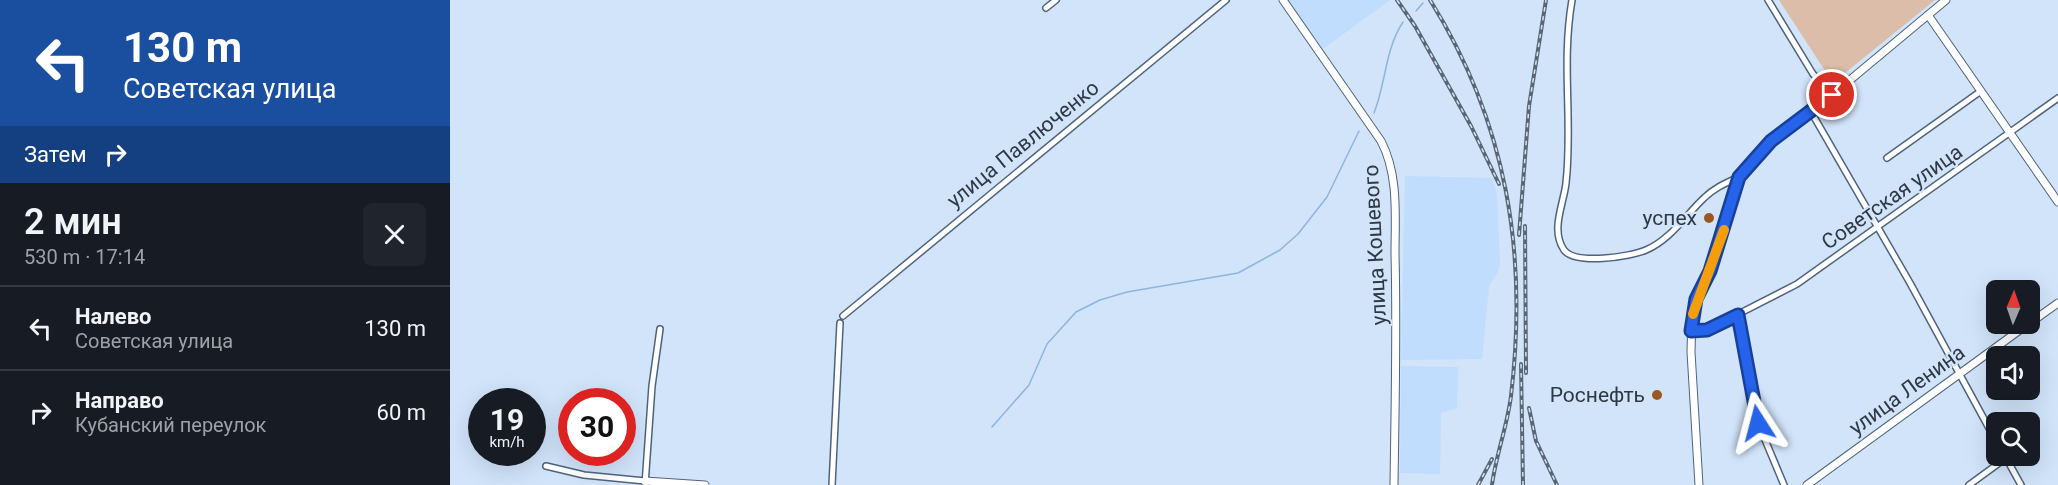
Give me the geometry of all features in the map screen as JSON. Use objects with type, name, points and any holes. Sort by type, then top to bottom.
[{"type":"street","points":[[1046,8],[1056,0]]},
{"type":"street","name":"улица Павлюченко","points":[[843,316],[1226,0]]},
{"type":"street","name":"улица Кошевого","points":[[1283,0],[1381,141],[1390,162],[1394,192],[1397,308],[1394,485]]},
{"type":"street","points":[[1572,0],[1566,37],[1568,162],[1558,226],[1561,244],[1569,256],[1581,260],[1622,256],[1648,249],[1675,228],[1704,198],[1720,186],[1739,177],[1771,141],[1809,110],[1832,95],[1946,0]]},
{"type":"street","points":[[1768,0],[1813,74],[1832,95]]},
{"type":"street","points":[[1929,15],[2058,201]]},
{"type":"street","points":[[1887,158],[1981,91]]},
{"type":"street","name":"Советская улица","points":[[1691,331],[1707,330],[1797,284],[2011,134],[2058,98]]},
{"type":"street","points":[[1809,110],[1910,283],[1986,423]]},
{"type":"street","points":[[1699,485],[1691,331],[1699,291],[1710,271],[1739,177]]},
{"type":"street","name":"улица Ленина","points":[[2040,315],[2058,303]]},
{"type":"street","points":[[1738,315],[1758,423],[1784,485]]},
{"type":"street","points":[[832,485],[840,324]]},
{"type":"street","points":[[645,483],[653,369],[660,329]]},
{"type":"street","name":"улица Ленина","points":[[1808,485],[2013,334]]},
{"type":"street","points":[[546,466],[584,475],[645,483],[705,485]]},
{"type":"street","points":[[1969,485],[1994,466]]},
{"type":"street","points":[[2011,466],[2021,485]]},
{"type":"shaded area","points":[[1288,0],[1390,0],[1323,49]]},
{"type":"shaded area","points":[[1779,0],[1935,0],[1840,77],[1831,80]]},
{"type":"shaded area","points":[[1405,176],[1492,178],[1497,195],[1500,262],[1498,272],[1489,286],[1482,359],[1401,360]]},
{"type":"shaded area","points":[[1401,366],[1458,367],[1457,408],[1441,413],[1440,474],[1400,473]]},
{"type":"waterway","points":[[1416,11],[1423,3]]},
{"type":"waterway","points":[[1374,113],[1389,55],[1403,22]]},
{"type":"waterway","points":[[992,427],[1029,385],[1047,344],[1076,312],[1100,300],[1127,292],[1238,273],[1280,250],[1298,234],[1327,197],[1359,131]]},
{"type":"railway","points":[[1397,0],[1415,26],[1471,126],[1499,184]]},
{"type":"railway","points":[[1430,0],[1456,46],[1478,94],[1494,142],[1506,190],[1513,240],[1516,343],[1511,396],[1492,485]]},
{"type":"railway","points":[[1519,235],[1529,106],[1546,0]]},
{"type":"railway","points":[[1525,226],[1526,373]]},
{"type":"railway","points":[[1521,364],[1523,485]]},
{"type":"railway","points":[[1529,408],[1536,441],[1557,485]]},
{"type":"railway","points":[[1478,485],[1492,459]]},
{"type":"slow traffic","points":[[1693,314],[1699,291],[1710,271],[1724,230]]},
{"type":"place","name":"успех","points":[[1709,218]]},
{"type":"place","name":"Роснефть","points":[[1657,395]]},
{"type":"route","points":[[1758,423],[1738,315],[1707,330],[1691,331],[1692,314],[1699,291],[1710,271],[1739,177],[1771,141],[1809,110],[1832,95]]}]
